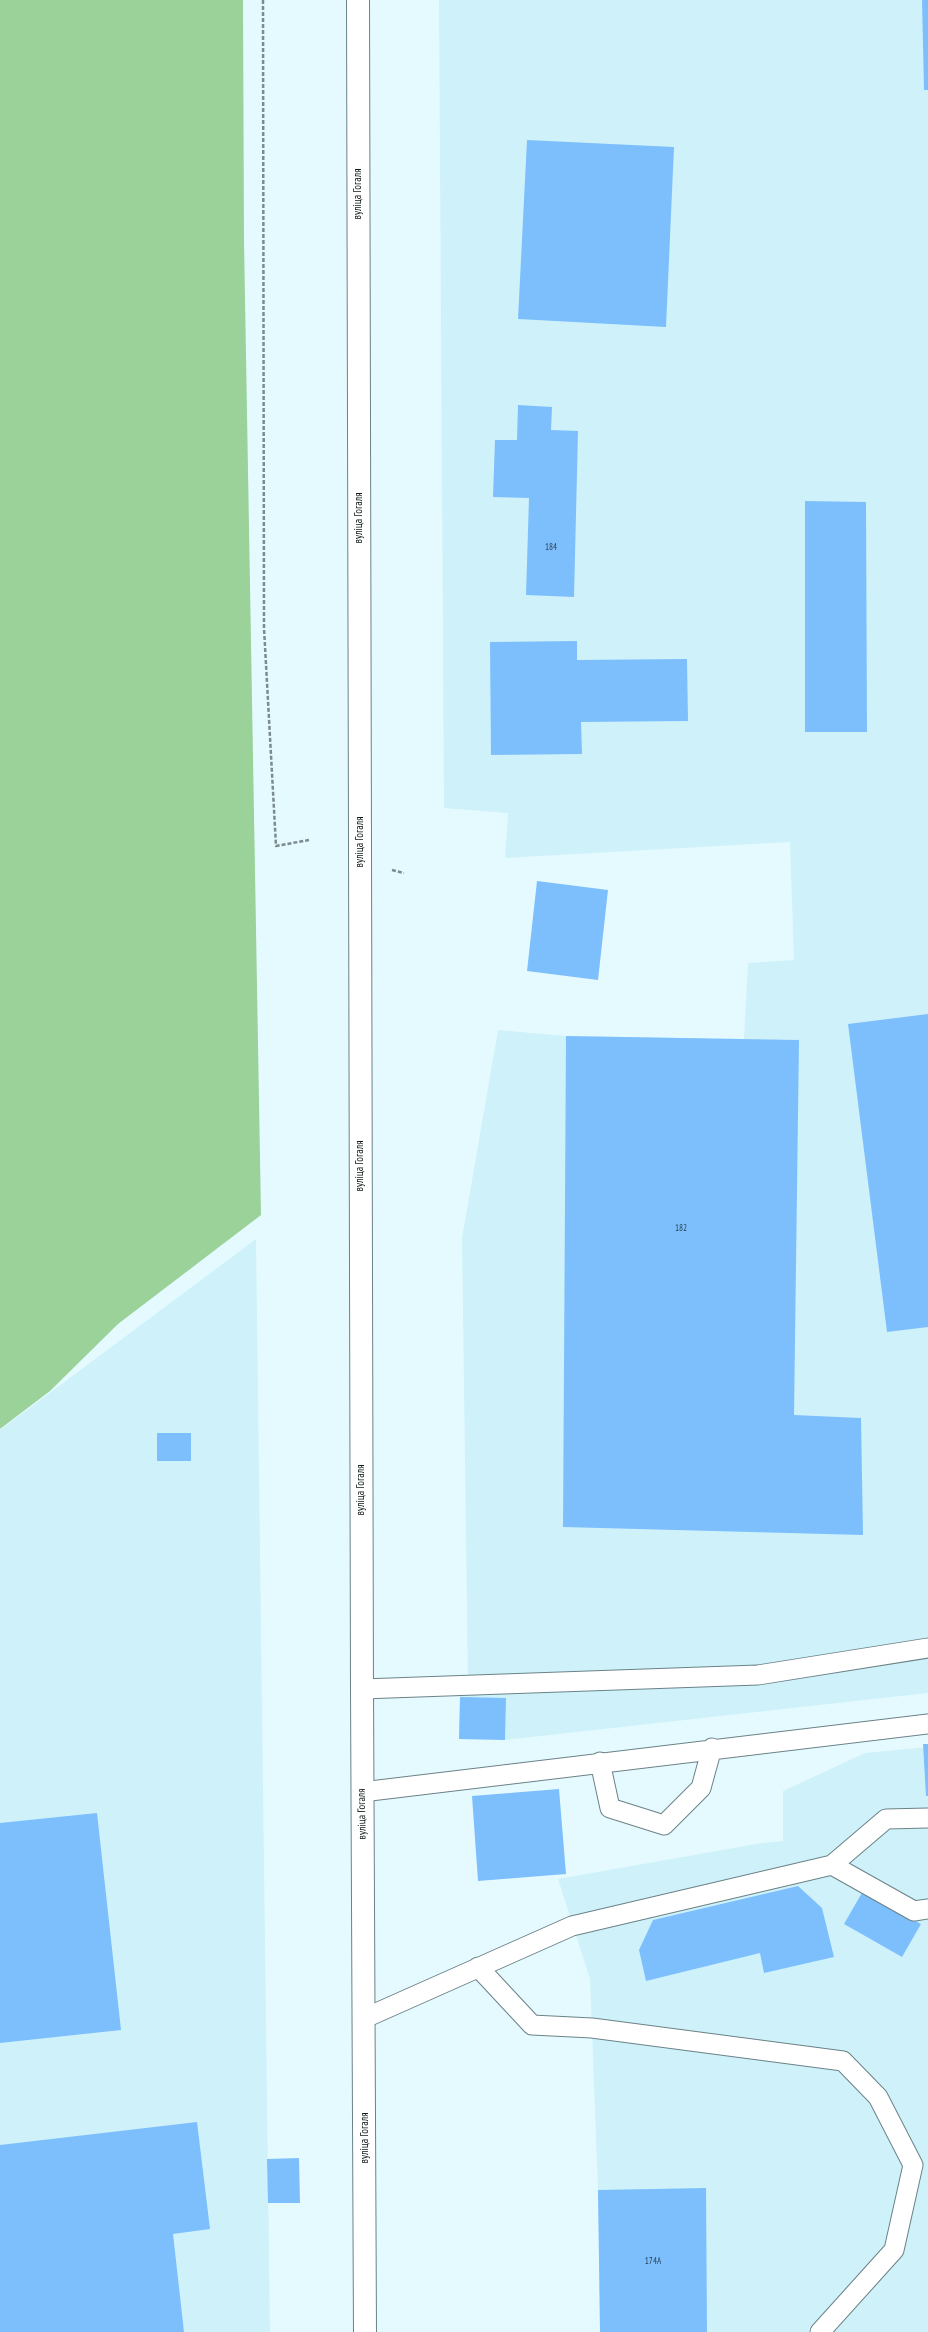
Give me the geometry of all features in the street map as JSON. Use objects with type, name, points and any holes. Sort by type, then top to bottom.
[{"type":"main road","name":"вуліца Гогаля","points":[[358,0],[362,1792],[365,2018],[365,2332]]},
{"type":"lane","points":[[362,1689],[758,1674],[928,1648]]},
{"type":"lane","points":[[362,1792],[712,1748],[928,1724]]},
{"type":"lane","points":[[600,1762],[610,1808],[664,1825],[701,1788],[712,1748]]},
{"type":"lane","points":[[365,2018],[572,1926],[832,1865],[886,1819],[928,1818]]},
{"type":"lane","points":[[832,1865],[914,1911],[928,1909]]},
{"type":"lane","points":[[478,1968],[532,2025],[592,2028],[843,2061],[878,2097],[912,2165],[894,2250],[820,2332]]},
{"type":"path","points":[[263,0],[264,628],[276,846],[310,840]]},
{"type":"path","points":[[392,870],[404,873]]},
{"type":"shaded area","points":[[439,0],[928,0],[928,1693],[505,1740],[459,1739],[460,1697],[468,1685],[462,1238],[498,1030],[566,1036],[744,1039],[748,963],[794,960],[790,842],[505,858],[508,813],[444,808]]},
{"type":"shaded area","points":[[256,1239],[270,2332],[0,2332],[0,1430]]},
{"type":"shaded area","points":[[928,1747],[928,2332],[600,2332],[598,2190],[590,1979],[558,1879],[762,1843],[783,1841],[783,1791],[865,1753]]},
{"type":"green space","points":[[0,0],[243,0],[244,241],[261,1215],[118,1324],[50,1391],[0,1429]]},
{"type":"building","points":[[922,0],[928,0],[928,90],[924,90]]},
{"type":"building","points":[[527,140],[674,147],[666,327],[518,319]]},
{"type":"building","points":[[518,405],[552,407],[551,430],[578,431],[574,597],[526,595],[529,498],[493,497],[495,440],[517,440]]},
{"type":"building","points":[[805,501],[866,502],[867,732],[805,732]]},
{"type":"building","points":[[577,641],[577,660],[687,659],[688,721],[581,722],[582,754],[491,755],[490,642]]},
{"type":"building","points":[[537,881],[608,890],[598,980],[527,971]]},
{"type":"building","points":[[928,1014],[928,1327],[887,1332],[848,1024]]},
{"type":"building","points":[[566,1036],[799,1040],[794,1415],[861,1418],[863,1535],[563,1527]]},
{"type":"building","points":[[157,1433],[191,1433],[191,1461],[157,1461]]},
{"type":"building","points":[[460,1697],[506,1698],[505,1740],[459,1739]]},
{"type":"building","points":[[923,1744],[928,1744],[928,1796],[926,1796]]},
{"type":"building","points":[[559,1789],[566,1874],[478,1881],[472,1796]]},
{"type":"building","points":[[97,1813],[121,2030],[0,2043],[0,1823]]},
{"type":"building","points":[[798,1886],[822,1908],[834,1957],[764,1973],[760,1953],[646,1981],[639,1950],[653,1920]]},
{"type":"building","points":[[863,1891],[921,1924],[902,1957],[844,1924]]},
{"type":"building","points":[[197,2122],[210,2229],[173,2234],[184,2332],[0,2332],[0,2145]]},
{"type":"building","points":[[299,2158],[300,2203],[268,2203],[267,2159]]},
{"type":"building","points":[[706,2188],[707,2332],[600,2332],[598,2190]]}]
